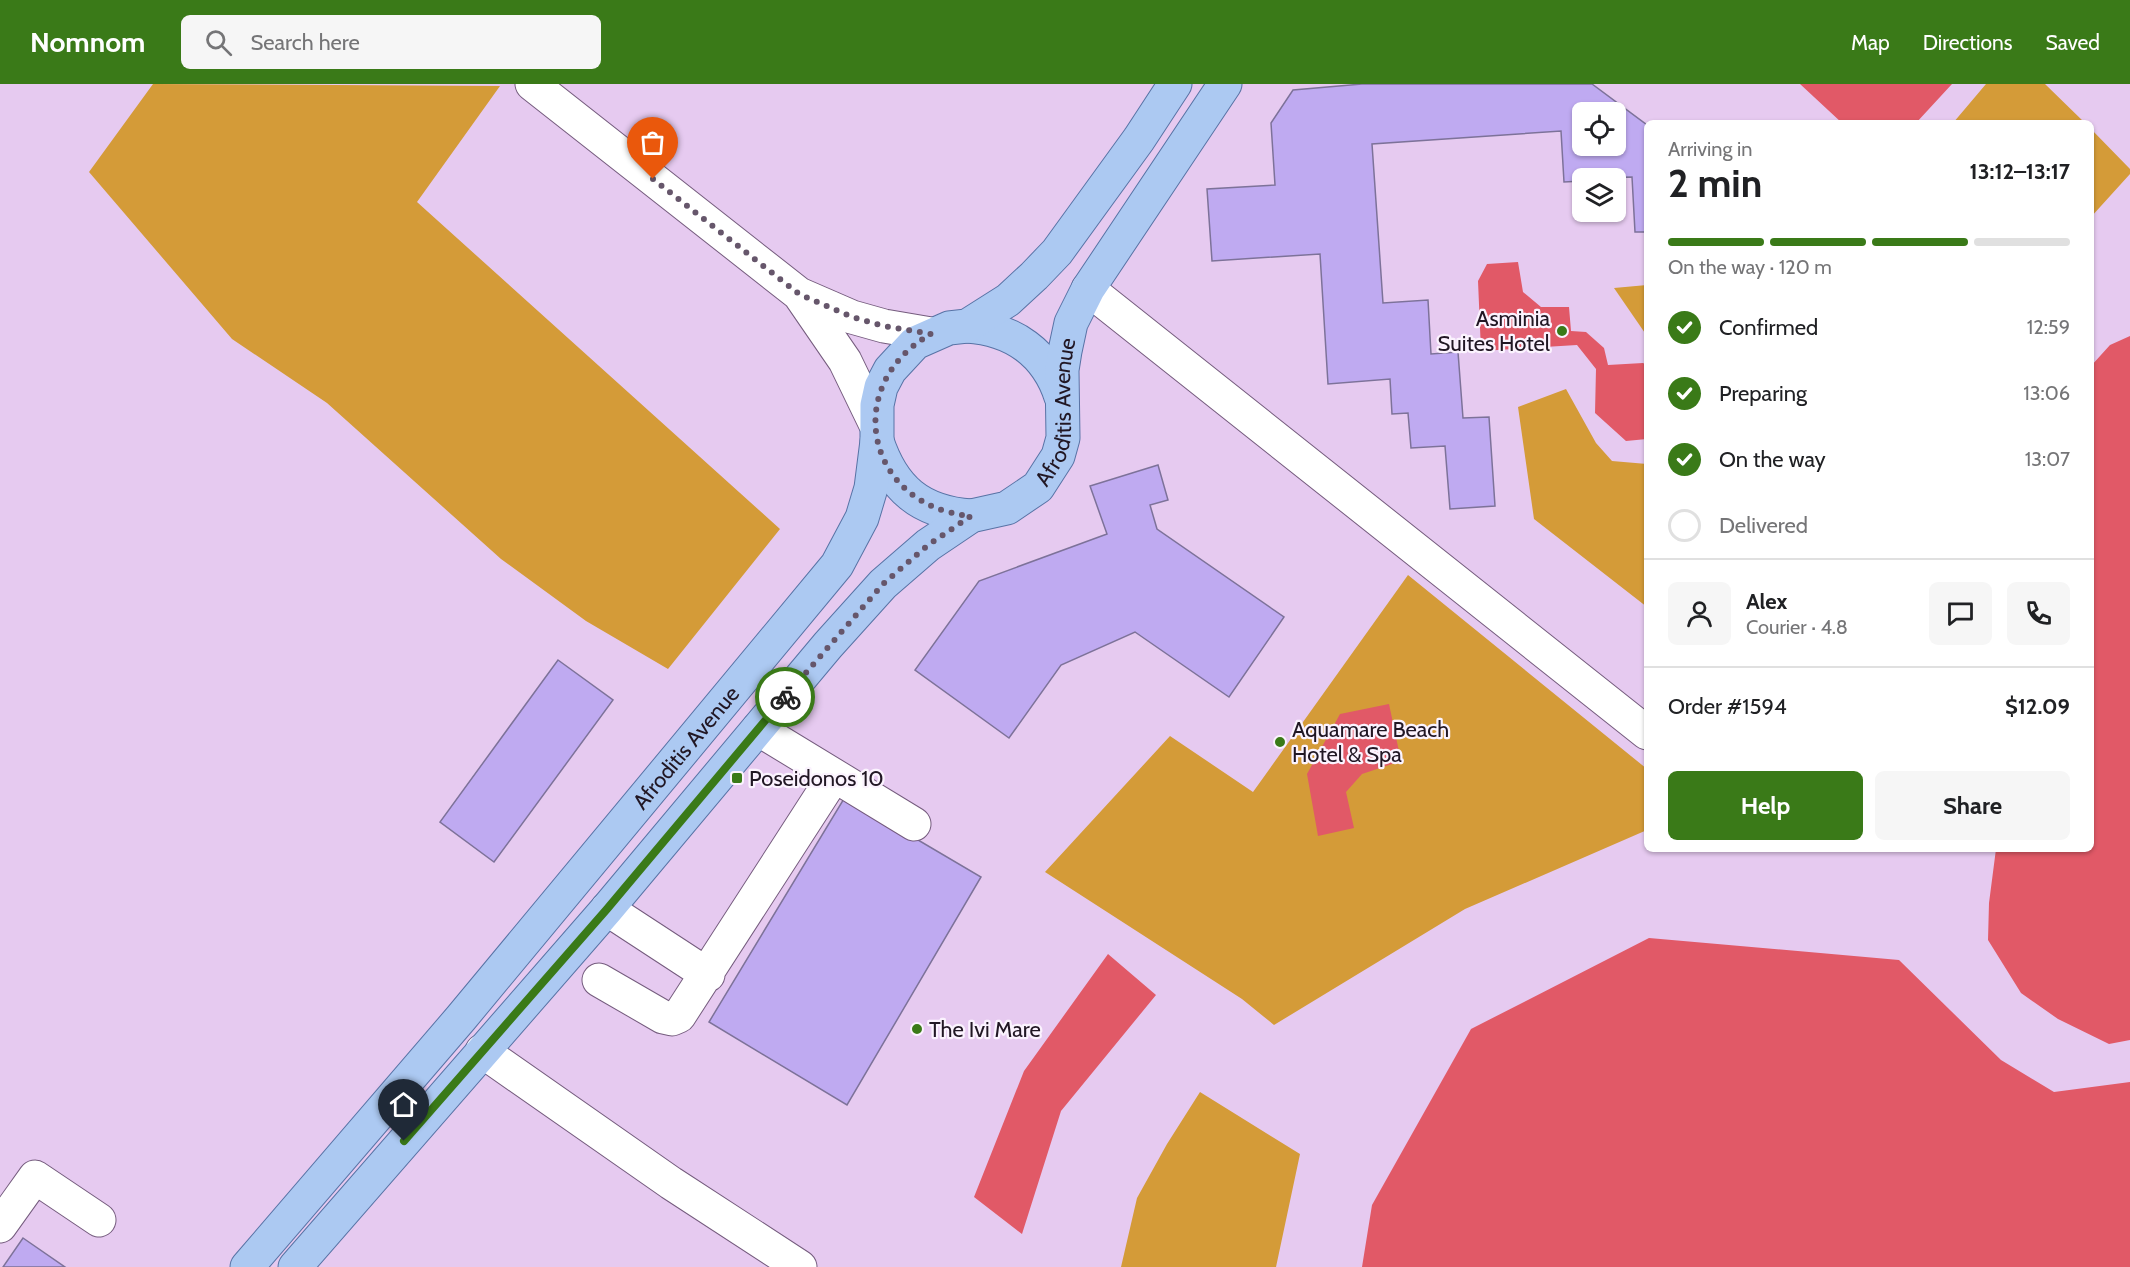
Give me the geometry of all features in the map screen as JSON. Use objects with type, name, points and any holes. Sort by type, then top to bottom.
[{"type":"main road","name":"Afroditis Avenue","points":[[247,1267],[461,1018],[837,565],[862,518],[871,488],[881,387],[890,370],[908,349],[931,334],[967,326],[1008,300],[1058,252],[1139,139],[1175,84]]},
{"type":"main road","name":"Afroditis Avenue","points":[[295,1267],[607,909],[883,584],[928,545],[971,516],[1007,508],[1023,499],[1044,480],[1058,456],[1063,438],[1062,370],[1071,323],[1088,289],[1225,84]]},
{"type":"main road","points":[[967,326],[1004,332],[1035,352],[1057,383],[1062,401]]},
{"type":"main road","points":[[876,432],[892,475],[904,489],[934,509],[971,516]]},
{"type":"street","points":[[532,84],[799,294],[852,317],[884,326],[931,334]]},
{"type":"street","points":[[1088,289],[1644,731]]},
{"type":"street","points":[[799,294],[845,361],[876,432]]},
{"type":"street","points":[[758,729],[914,824]]},
{"type":"street","points":[[598,980],[663,1017],[672,1019],[679,1016],[708,975],[834,776]]},
{"type":"street","points":[[607,909],[708,975]]},
{"type":"street","points":[[482,1051],[670,1183],[800,1267]]},
{"type":"street","points":[[0,1226],[35,1178],[99,1220]]},
{"type":"shaded area","points":[[153,84],[500,86],[417,202],[780,529],[668,669],[586,621],[501,559],[327,403],[232,339],[89,172]]},
{"type":"shaded area","points":[[1800,84],[1952,84],[1919,120],[1839,120]]},
{"type":"shaded area","points":[[1986,84],[2045,84],[2082,120],[1956,120]]},
{"type":"shaded area","points":[[2094,132],[2130,169],[2130,174],[2094,214]]},
{"type":"shaded area","points":[[1518,262],[1523,292],[1541,307],[1569,307],[1571,331],[1586,332],[1604,348],[1608,365],[1644,364],[1644,439],[1626,441],[1595,413],[1596,369],[1577,345],[1481,351],[1478,281],[1487,264]]},
{"type":"shaded area","points":[[1644,285],[1644,332],[1614,288]]},
{"type":"shaded area","points":[[2130,336],[2130,1040],[2109,1044],[2058,1019],[2021,993],[1988,940],[1989,903],[1996,852],[2094,852],[2094,363],[2110,345]]},
{"type":"shaded area","points":[[1566,389],[1596,443],[1612,461],[1644,464],[1644,605],[1534,519],[1518,407]]},
{"type":"shaded area","points":[[1408,575],[1644,767],[1644,831],[1465,909],[1274,1025],[1242,999],[1045,872],[1170,736],[1253,792]]},
{"type":"shaded area","points":[[1389,704],[1401,761],[1362,774],[1346,792],[1354,828],[1318,836],[1307,774],[1340,714]]},
{"type":"shaded area","points":[[1649,938],[1899,960],[2001,1060],[2054,1092],[2130,1082],[2130,1267],[1362,1267],[1372,1205],[1471,1029]]},
{"type":"shaded area","points":[[1108,954],[1156,995],[1061,1111],[1022,1234],[974,1197],[1024,1071]]},
{"type":"shaded area","points":[[1200,1092],[1300,1154],[1276,1267],[1121,1267],[1137,1198],[1167,1144]]},
{"type":"building","points":[[1362,84],[1592,84],[1616,102],[1572,102],[1572,156],[1626,156],[1626,109],[1644,123],[1644,232],[1635,232],[1632,177],[1626,177],[1626,168],[1572,168],[1572,182],[1564,182],[1561,131],[1372,144],[1383,303],[1428,300],[1431,354],[1458,352],[1463,418],[1489,417],[1495,506],[1450,509],[1445,446],[1411,448],[1408,413],[1392,414],[1390,379],[1328,384],[1320,254],[1212,261],[1207,189],[1275,185],[1271,123],[1293,90]]},
{"type":"building","points":[[1158,465],[1168,500],[1150,505],[1157,529],[1284,617],[1229,697],[1135,632],[1061,665],[1009,738],[915,670],[979,581],[1107,534],[1090,486]]},
{"type":"building","points":[[558,660],[613,700],[494,862],[440,822]]},
{"type":"building","points":[[845,797],[981,877],[847,1105],[709,1022]]},
{"type":"building","points":[[23,1238],[65,1267],[3,1267]]},
{"type":"way so far","points":[[653,179],[799,294],[852,317],[884,326],[931,334],[915,343],[901,355],[881,387],[875,423],[877,441],[892,475],[918,501],[934,509],[971,516],[928,545],[883,584],[785,697]]},
{"type":"place","name":"Asminia Suites Hotel","points":[[1562,331]]},
{"type":"place","name":"Aquamare Beach Hotel & Spa","points":[[1280,742]]},
{"type":"place","name":"Poseidonos 10","points":[[737,778]]},
{"type":"place","name":"The Ivi Mare","points":[[917,1029]]},
{"type":"route","points":[[404,1141],[607,909],[785,697]]}]
